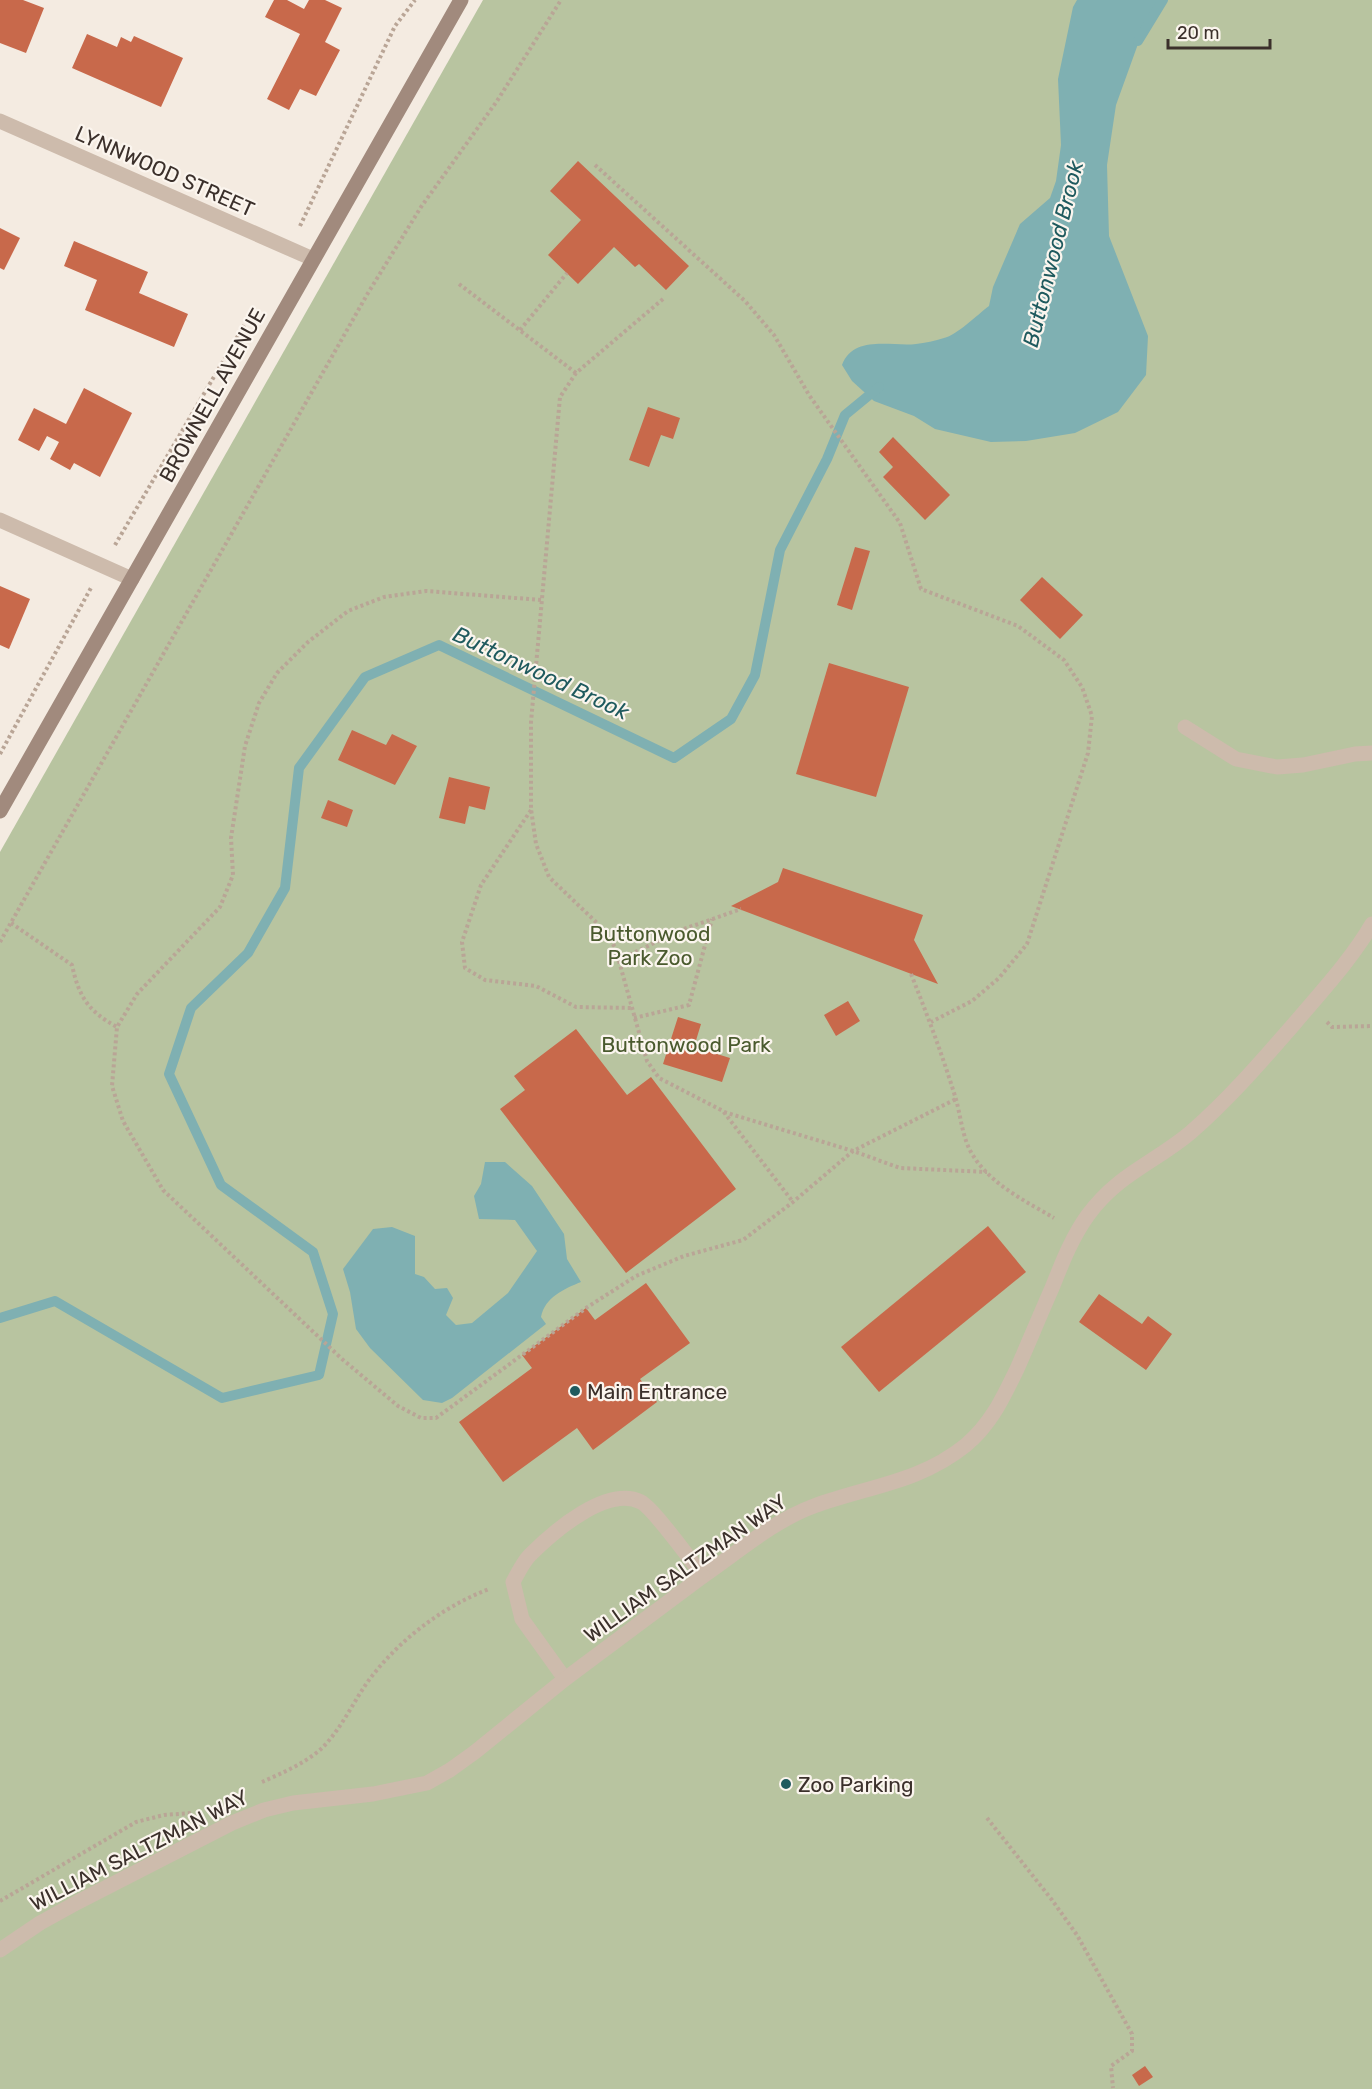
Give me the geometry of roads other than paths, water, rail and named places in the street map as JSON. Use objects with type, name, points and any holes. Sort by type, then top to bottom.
[{"type":"main road","name":"BROWNELL AVENUE","points":[[0,811],[461,0]]},
{"type":"street","name":"LYNNWOOD STREET","points":[[0,121],[313,259]]},
{"type":"street","points":[[0,520],[132,579]]},
{"type":"street","points":[[1185,727],[1236,759],[1276,767],[1303,765],[1355,754],[1372,753]]},
{"type":"street","name":"WILLIAM SALTZMAN WAY","points":[[0,1950],[40,1923],[78,1902],[264,1810],[293,1803],[373,1794],[426,1783],[450,1770],[475,1752],[565,1679],[703,1576],[782,1521],[813,1506],[901,1481],[945,1460],[985,1428],[998,1407],[1072,1240],[1088,1215],[1116,1184],[1180,1142],[1254,1070],[1309,1007],[1372,924]]},
{"type":"street","points":[[565,1679],[522,1619],[513,1582],[529,1556],[571,1520],[597,1504],[626,1497],[643,1502],[703,1576]]},
{"type":"water","points":[[1077,0],[1159,0],[1138,44],[1116,105],[1107,165],[1109,236],[1148,336],[1146,375],[1118,412],[1075,433],[1026,441],[991,442],[935,429],[914,416],[874,401],[852,381],[842,365],[848,355],[864,346],[916,344],[949,336],[989,306],[993,287],[1020,224],[1050,198],[1056,181],[1061,145],[1058,79],[1073,7]]},
{"type":"water","points":[[485,1162],[505,1162],[532,1186],[564,1234],[567,1259],[581,1282],[551,1299],[541,1317],[546,1324],[452,1398],[442,1403],[423,1400],[370,1348],[356,1329],[350,1292],[343,1269],[373,1229],[392,1227],[415,1236],[415,1274],[424,1277],[435,1289],[447,1288],[453,1298],[446,1315],[456,1325],[472,1323],[508,1293],[537,1251],[515,1220],[479,1219],[474,1196],[481,1184]]},
{"type":"waterway","name":"Buttonwood Brook","points":[[1138,41],[1163,0]]},
{"type":"waterway","name":"Buttonwood Brook","points":[[0,1318],[55,1301],[222,1398],[319,1375],[333,1314],[313,1252],[221,1185],[169,1074],[191,1008],[248,953],[285,888],[299,768],[365,677],[439,645],[674,758],[731,719],[755,675],[780,550],[827,459],[845,415],[879,387]]},
{"type":"place","name":"Main Entrance","points":[[575,1391]]},
{"type":"place","name":"Zoo Parking","points":[[786,1784]]},
{"type":"park label","name":"Buttonwood Park Zoo","points":[[650,945]]},
{"type":"park label","name":"Buttonwood Park","points":[[686,1044]]}]
